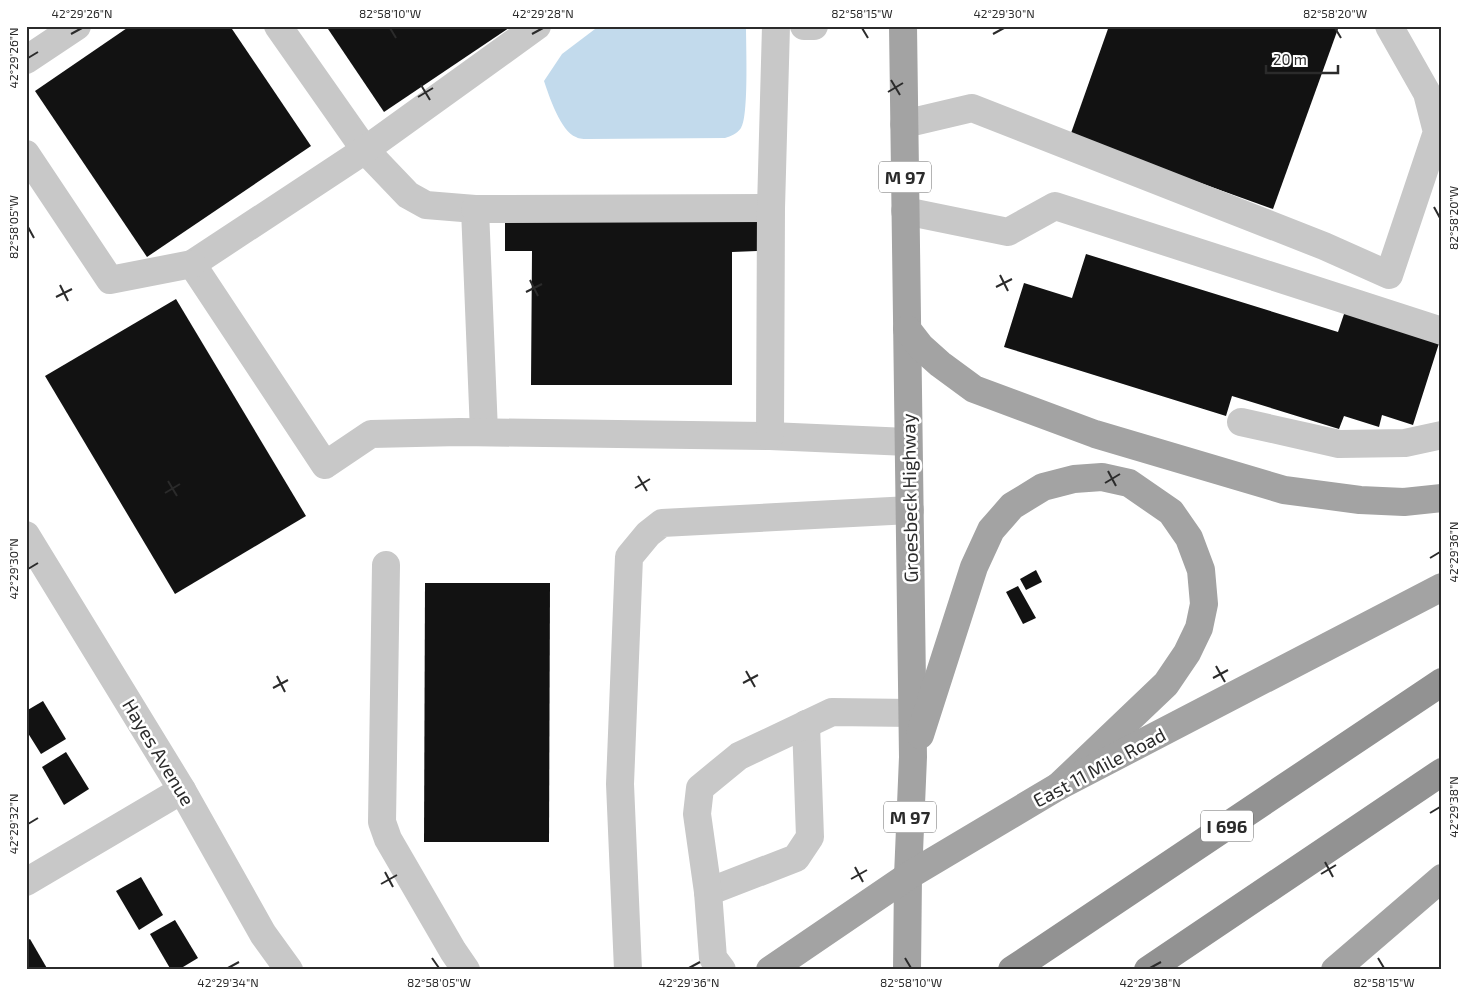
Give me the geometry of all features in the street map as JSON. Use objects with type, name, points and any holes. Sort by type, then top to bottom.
[{"type":"highway","name":"I 696","points":[[1012,970],[1442,682]]},
{"type":"highway","points":[[1148,970],[1442,772]]},
{"type":"main road","name":"Groesbeck Highway","points":[[903,26],[913,757],[907,961]]},
{"type":"main road","points":[[908,329],[922,347],[940,364],[974,389],[1095,434],[1284,490],[1360,500],[1404,502],[1442,498]]},
{"type":"main road","points":[[913,757],[974,567],[991,530],[1012,506],[1043,487],[1074,479],[1102,477],[1129,483],[1171,512],[1189,538],[1201,570],[1204,604],[1199,628],[1187,653],[1166,684],[1059,786]]},
{"type":"main road","name":"East 11 Mile Road","points":[[770,970],[908,876],[1059,786],[1442,587]]},
{"type":"main road","points":[[1336,970],[1442,878]]},
{"type":"street","points":[[26,60],[77,26]]},
{"type":"street","points":[[278,26],[365,150],[408,195],[426,205],[475,209],[771,208]]},
{"type":"street","points":[[26,154],[110,280],[192,264],[365,150],[537,26]]},
{"type":"street","points":[[770,436],[771,208],[776,26]]},
{"type":"street","points":[[804,26],[814,26]]},
{"type":"street","points":[[904,124],[972,108],[1324,246],[1389,275],[1437,132],[1427,93],[1389,26]]},
{"type":"street","points":[[905,211],[1008,232],[1055,206],[1442,331]]},
{"type":"street","points":[[475,209],[484,432]]},
{"type":"street","points":[[192,264],[324,466],[371,434],[484,432],[770,436],[908,442]]},
{"type":"street","points":[[1240,422],[1339,444],[1405,443],[1442,435]]},
{"type":"street","points":[[628,970],[620,784],[629,557],[648,534],[662,523],[910,510]]},
{"type":"street","name":"Hayes Avenue","points":[[26,535],[182,790],[263,934],[289,970]]},
{"type":"street","points":[[386,565],[382,822],[388,839],[466,970]]},
{"type":"street","points":[[722,970],[713,958],[708,892],[697,814],[700,788],[739,756],[832,712],[912,712]]},
{"type":"street","points":[[708,892],[796,858],[810,838],[806,724]]},
{"type":"street","points":[[26,882],[182,790]]},
{"type":"water","points":[[599,26],[746,26],[746,96],[744,121],[741,128],[732,136],[725,138],[585,139],[577,138],[571,134],[556,113],[544,81],[562,54]]},
{"type":"building","points":[[130,26],[230,26],[311,146],[147,257],[35,91]]},
{"type":"building","points":[[326,26],[512,26],[384,112]]},
{"type":"building","points":[[1109,26],[1339,26],[1273,209],[1070,136]]},
{"type":"building","points":[[505,218],[757,218],[757,251],[732,252],[732,385],[531,385],[532,251],[505,251]]},
{"type":"building","points":[[1086,254],[1338,332],[1346,308],[1441,337],[1413,425],[1382,415],[1379,427],[1344,416],[1339,429],[1232,396],[1226,416],[1004,347],[1024,283],[1072,298]]},
{"type":"building","points":[[176,299],[306,516],[175,594],[45,376]]},
{"type":"building","points":[[1036,570],[1042,582],[1026,590],[1020,579]]},
{"type":"building","points":[[425,583],[550,583],[549,842],[424,842]]},
{"type":"building","points":[[1018,586],[1036,618],[1023,624],[1006,592]]},
{"type":"building","points":[[43,701],[66,739],[41,754],[26,730],[26,711]]},
{"type":"building","points":[[66,752],[89,789],[64,805],[42,767]]},
{"type":"building","points":[[141,877],[163,915],[139,930],[116,891]]},
{"type":"building","points":[[175,920],[198,958],[178,970],[171,970],[150,934]]},
{"type":"building","points":[[30,939],[48,970],[26,970],[26,941]]}]
